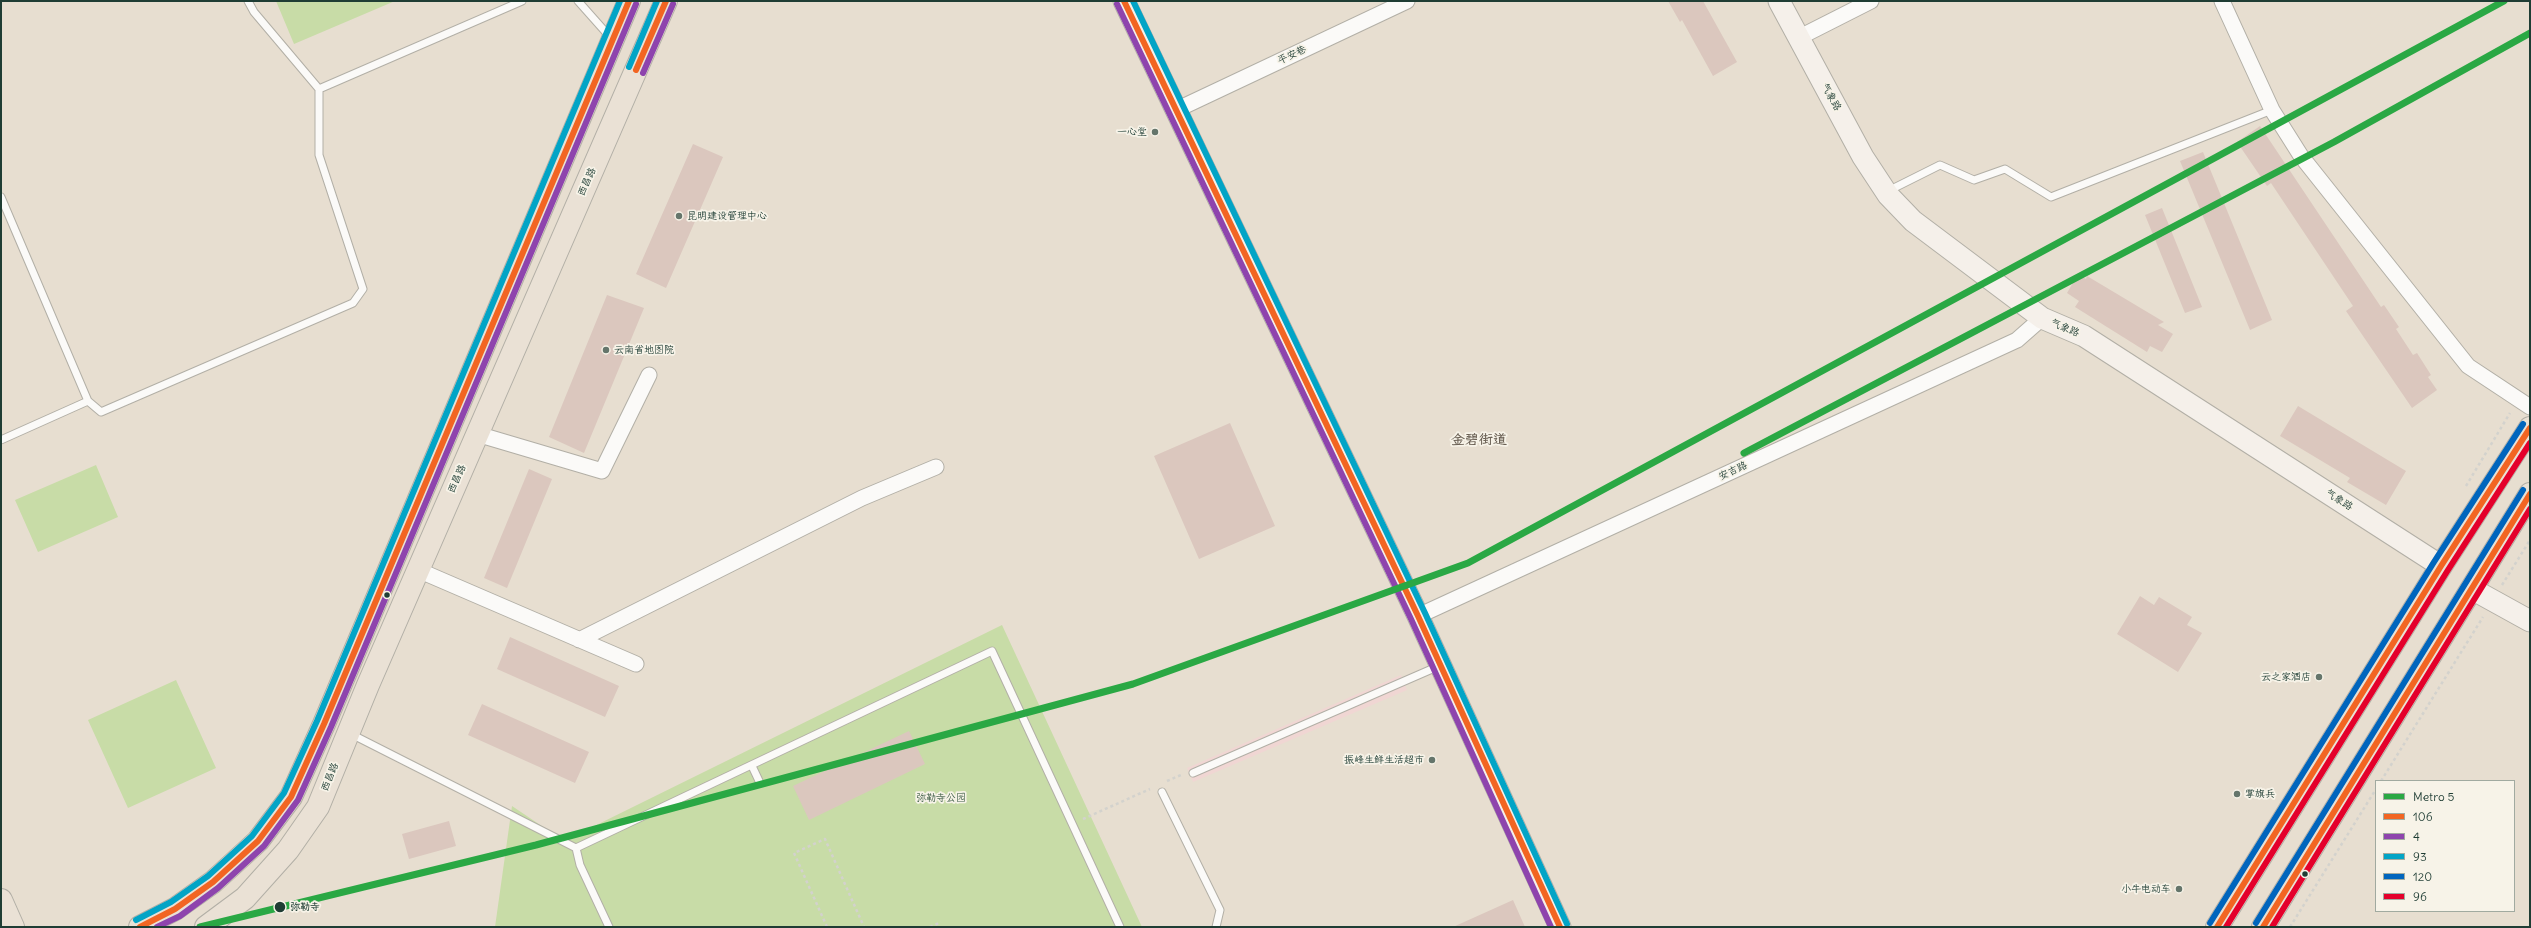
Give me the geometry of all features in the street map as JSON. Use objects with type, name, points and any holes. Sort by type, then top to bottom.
[{"type":"main road","points":[[140,927],[175,909],[213,882],[258,841],[291,797],[324,724],[628,1]]},
{"type":"main road","name":"西昌路","points":[[206,927],[245,898],[288,850],[318,807],[418,570],[666,1]]},
{"type":"main road","points":[[2217,927],[2441,566],[2530,428]]},
{"type":"main road","points":[[2263,927],[2530,494]]},
{"type":"main road","points":[[1,900],[13,927]]},
{"type":"street","points":[[1124,1],[1418,616],[1560,927]]},
{"type":"street","name":"平安巷","points":[[1176,110],[1407,1]]},
{"type":"street","name":"气象路","points":[[1779,1],[1863,157],[1886,192],[1913,221],[2042,318],[2084,336],[2441,566]]},
{"type":"street","points":[[1798,38],[1871,1]]},
{"type":"street","points":[[2222,1],[2272,110],[2301,156],[2468,366],[2530,407]]},
{"type":"street","name":"安吉路","points":[[1418,616],[2017,340],[2042,318]]},
{"type":"street","points":[[477,434],[602,471],[649,375]]},
{"type":"street","points":[[579,640],[862,498],[936,467]]},
{"type":"street","points":[[418,570],[636,664]]},
{"type":"street","points":[[2472,589],[2530,622]]},
{"type":"lane","points":[[1,197],[88,402],[100,412],[346,306],[357,299],[363,289],[319,155],[319,88],[254,12],[248,1]]},
{"type":"lane","points":[[319,88],[522,1]]},
{"type":"lane","points":[[578,1],[612,39]]},
{"type":"lane","points":[[1886,192],[1940,165],[1974,180],[2005,169],[2051,196],[2272,110]]},
{"type":"lane","points":[[1,440],[88,402]]},
{"type":"lane","points":[[576,848],[992,652],[1120,927]]},
{"type":"lane","points":[[1193,773],[1441,665]]},
{"type":"lane","points":[[348,733],[576,848],[580,865],[609,927]]},
{"type":"lane","points":[[752,766],[760,783]]},
{"type":"lane","points":[[1162,792],[1220,910],[1216,927]]},
{"type":"path","points":[[2382,780],[2530,540]]},
{"type":"path","points":[[1166,782],[1193,773]]},
{"type":"path","points":[[1072,824],[1151,788]]},
{"type":"path","points":[[2290,927],[2375,791]]},
{"type":"path","points":[[827,927],[794,853],[825,839],[864,927]]},
{"type":"path","points":[[930,927],[941,922]]},
{"type":"shaded area","points":[[1401,675],[1407,690],[1193,782],[1187,768]]},
{"type":"green space","points":[[276,1],[395,1],[294,44]]},
{"type":"green space","points":[[96,465],[118,517],[38,552],[15,500]]},
{"type":"green space","name":"弥勒寺公园","points":[[1002,625],[1142,927],[495,927],[512,806],[564,841]]},
{"type":"green space","points":[[176,680],[216,768],[128,808],[88,720]]},
{"type":"building","points":[[1668,1],[1703,1],[1737,62],[1713,76],[1682,20],[1680,22]]},
{"type":"building","points":[[2260,126],[2381,307],[2384,305],[2399,327],[2396,329],[2413,355],[2417,353],[2431,375],[2428,377],[2437,390],[2412,408],[2346,311],[2353,306],[2271,183],[2267,186],[2237,142]]},
{"type":"building","name":"昆明建设管理中心","points":[[693,144],[723,157],[666,288],[636,274]]},
{"type":"building","points":[[2203,152],[2272,320],[2250,330],[2180,161]]},
{"type":"building","points":[[2162,208],[2202,307],[2185,313],[2145,215]]},
{"type":"building","points":[[2078,274],[2086,279],[2087,276],[2164,322],[2158,325],[2173,334],[2162,352],[2150,346],[2147,352],[2075,307],[2079,301],[2067,293]]},
{"type":"building","name":"云南省地图院","points":[[607,295],[644,308],[584,453],[549,437]]},
{"type":"building","points":[[2298,406],[2406,471],[2386,505],[2347,482],[2350,478],[2280,436]]},
{"type":"building","points":[[1230,423],[1275,526],[1199,559],[1154,456]]},
{"type":"building","points":[[529,469],[552,479],[507,588],[484,578]]},
{"type":"building","points":[[2140,596],[2154,605],[2159,597],[2192,617],[2187,625],[2202,633],[2178,672],[2117,634]]},
{"type":"building","points":[[510,637],[619,686],[605,717],[497,669]]},
{"type":"building","points":[[482,704],[589,752],[575,783],[468,735]]},
{"type":"building","points":[[909,731],[925,764],[809,820],[793,786]]},
{"type":"building","points":[[449,821],[456,846],[409,859],[402,834]]},
{"type":"building","points":[[1513,900],[1525,927],[1453,927]]},
{"type":"metro line","name":"5","points":[[200,927],[536,845],[1133,684],[1468,563],[2504,1]]},
{"type":"metro line","name":"5","points":[[1744,453],[2334,142],[2530,33]]},
{"type":"transit line","name":"93","points":[[136,920],[171,902],[208,876],[252,836],[284,793],[317,721],[620,1]]},
{"type":"transit line","name":"106","points":[[140,927],[175,909],[213,882],[258,841],[291,797],[324,724],[629,1]]},
{"type":"transit line","name":"93","points":[[629,67],[657,1]]},
{"type":"transit line","name":"106","points":[[636,70],[666,1]]},
{"type":"transit line","name":"106","points":[[1124,1],[1418,616],[1560,927]]},
{"type":"transit line","name":"93","points":[[1133,1],[1425,613],[1567,924]]},
{"type":"transit line","name":"4","points":[[157,927],[180,916],[218,888],[264,846],[298,800],[331,727],[636,4]]},
{"type":"transit line","name":"4","points":[[643,73],[673,4]]},
{"type":"transit line","name":"4","points":[[1117,4],[1411,619],[1551,927]]},
{"type":"transit line","name":"120","points":[[2210,923],[2434,562],[2523,424]]},
{"type":"transit line","name":"106","points":[[2217,927],[2441,566],[2530,428]]},
{"type":"transit line","name":"96","points":[[2226,927],[2448,570],[2530,443]]},
{"type":"transit line","name":"120","points":[[2256,923],[2523,490]]},
{"type":"transit line","name":"106","points":[[2263,927],[2530,494]]},
{"type":"transit line","name":"96","points":[[2272,927],[2530,509]]},
{"type":"place","name":"一心堂","points":[[1155,132]]},
{"type":"place","name":"昆明建设管理中心","points":[[679,216]]},
{"type":"place","name":"云南省地图院","points":[[606,350]]},
{"type":"place","name":"云之家酒店","points":[[2319,677]]},
{"type":"place","name":"振峰生鲜生活超市","points":[[1432,760]]},
{"type":"place","name":"掌旗兵","points":[[2237,794]]},
{"type":"place","name":"小牛电动车","points":[[2179,889]]},
{"type":"place","name":"弥勒寺","points":[[280,907]]},
{"type":"district","name":"金碧街道","points":[[1479,440]]}]
